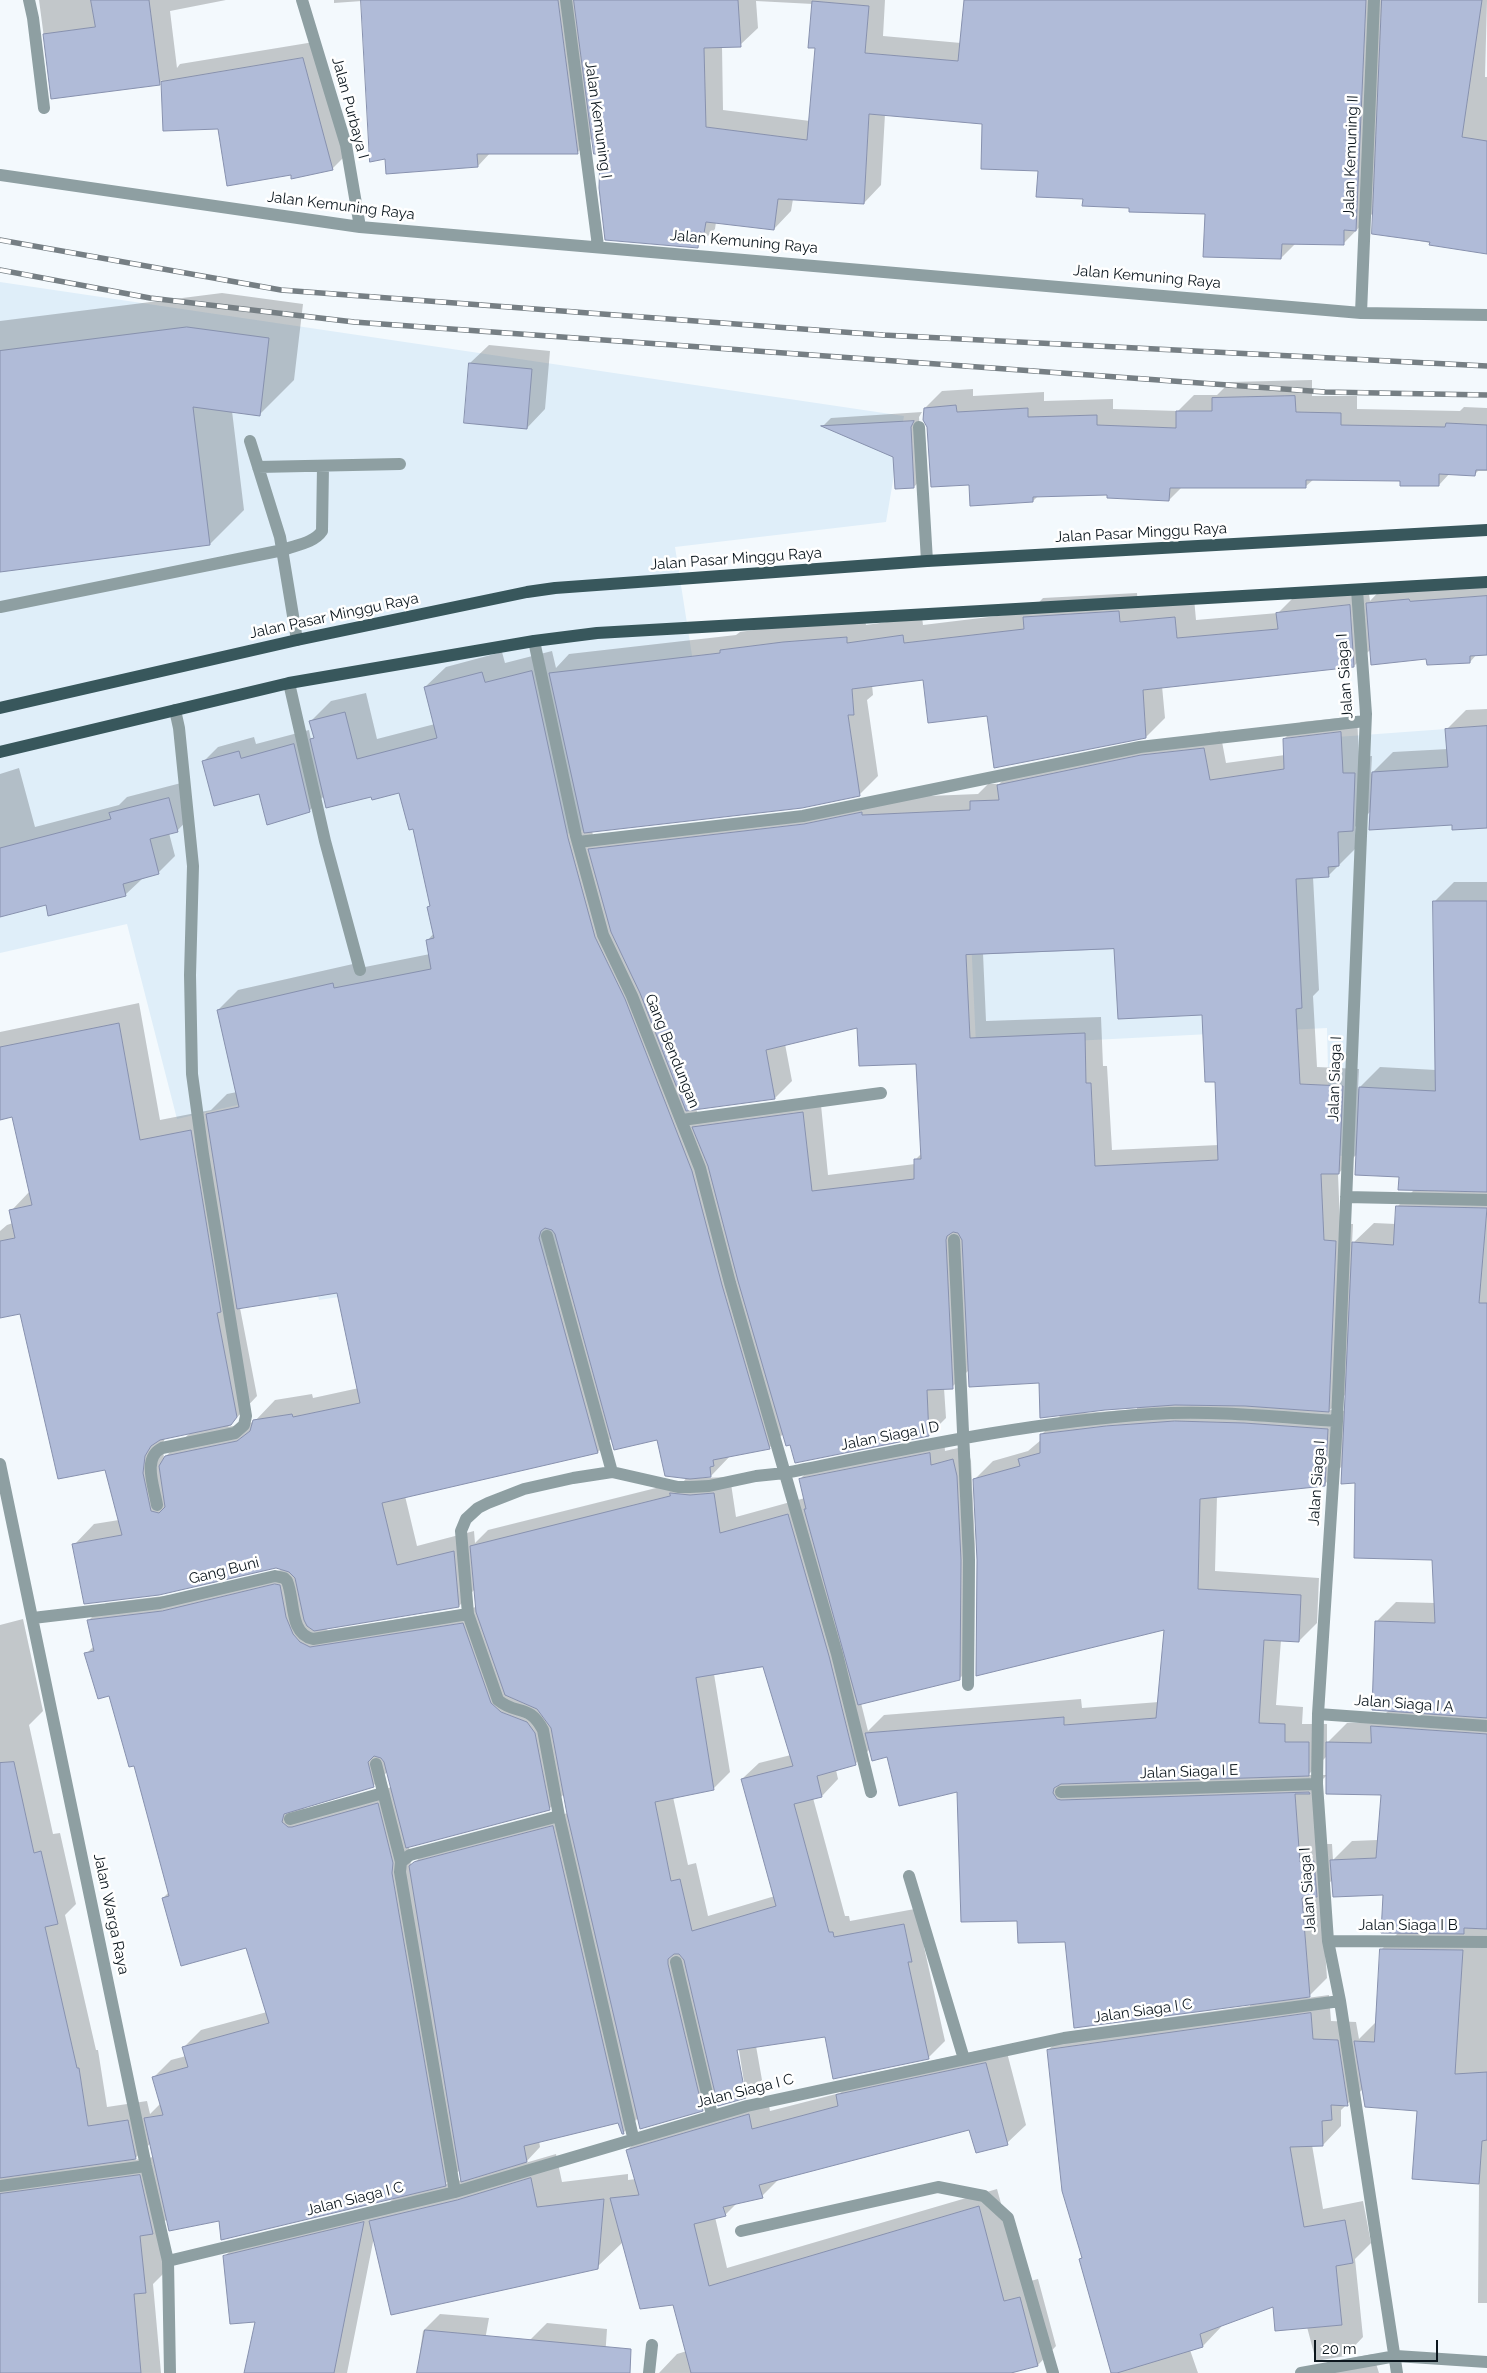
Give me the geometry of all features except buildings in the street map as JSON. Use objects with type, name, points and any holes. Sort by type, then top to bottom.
[{"type":"main road","name":"Jalan Pasar Minggu Raya","points":[[0,708],[297,640],[527,592],[555,588],[927,561],[1487,530]]},
{"type":"main road","points":[[0,752],[288,683],[534,641],[607,633],[1487,582]]},
{"type":"street","points":[[29,0],[34,18],[44,108]]},
{"type":"street","name":"Jalan Purbaya I","points":[[302,0],[346,145],[360,227]]},
{"type":"street","name":"Jalan Kemuning I","points":[[566,0],[598,246]]},
{"type":"street","name":"Jalan Kemuning II","points":[[1361,312],[1374,0]]},
{"type":"street","name":"Jalan Kemuning Raya","points":[[0,174],[360,227],[1361,312],[1487,316]]},
{"type":"street","points":[[919,428],[927,561]]},
{"type":"street","points":[[250,442],[283,550],[297,640]]},
{"type":"street","points":[[258,467],[400,464]]},
{"type":"street","points":[[0,607],[283,550],[318,537],[322,530],[323,466]]},
{"type":"street","name":"Jalan Siaga I","points":[[1357,590],[1358,634],[1366,718],[1337,1421],[1318,1714],[1317,1784],[1328,1941],[1340,2001],[1396,2356],[1397,2373]]},
{"type":"street","name":"Gang Bendungan","points":[[534,641],[577,839],[603,935],[632,996],[700,1168],[730,1284],[837,1654],[871,1792]]},
{"type":"street","points":[[288,683],[325,841],[360,970]]},
{"type":"street","points":[[157,1505],[150,1460],[154,1452],[162,1448],[235,1433],[244,1425],[246,1416],[203,1154],[192,1074],[190,975],[193,875],[179,728],[175,710]]},
{"type":"street","points":[[577,839],[803,816],[1140,747],[1366,718]]},
{"type":"street","points":[[682,1120],[881,1093]]},
{"type":"street","points":[[1346,1197],[1487,1200]]},
{"type":"street","points":[[547,1236],[612,1472]]},
{"type":"street","points":[[954,1240],[969,1560],[968,1685]]},
{"type":"street","name":"Jalan Siaga I D","points":[[468,1614],[462,1524],[478,1508],[505,1495],[573,1478],[612,1472],[678,1487],[709,1486],[1066,1420],[1154,1413],[1229,1413],[1337,1421]]},
{"type":"street","name":"Jalan Warga Raya","points":[[0,1464],[146,2166],[168,2261],[170,2373]]},
{"type":"street","name":"Gang Buni","points":[[33,1618],[160,1603],[275,1576],[284,1578],[287,1582],[298,1629],[305,1636],[313,1639],[468,1614]]},
{"type":"street","points":[[468,1614],[498,1700],[512,1708],[534,1716],[543,1730],[559,1816],[633,2137]]},
{"type":"street","name":"Jalan Siaga I A","points":[[1318,1714],[1487,1726]]},
{"type":"street","points":[[376,1764],[401,1862],[400,1872],[455,2192]]},
{"type":"street","name":"Jalan Siaga I E","points":[[1061,1792],[1317,1784]]},
{"type":"street","points":[[290,1819],[383,1793]]},
{"type":"street","points":[[401,1862],[410,1855],[559,1816]]},
{"type":"street","points":[[908,1876],[964,2059]]},
{"type":"street","name":"Jalan Siaga I B","points":[[1328,1941],[1487,1942]]},
{"type":"street","points":[[676,1962],[712,2115]]},
{"type":"street","name":"Jalan Siaga I C","points":[[168,2261],[455,2192],[633,2137],[712,2115],[964,2059],[1064,2038],[1340,2001]]},
{"type":"street","points":[[0,2186],[146,2166]]},
{"type":"street","points":[[741,2231],[938,2187],[984,2196],[1008,2218],[1053,2373]]},
{"type":"street","points":[[649,2373],[652,2345]]},
{"type":"street","points":[[1301,2373],[1396,2356],[1487,2362]]},
{"type":"shaded area","points":[[0,282],[904,416],[886,522],[675,547],[715,802],[519,844],[598,1258],[319,1300],[272,1097],[177,1119],[127,924],[0,953]]},
{"type":"shaded area","points":[[1487,726],[1487,1155],[1330,1156],[1327,1028],[976,1046],[969,895],[1309,867],[1309,739]]},
{"type":"railway","points":[[0,240],[281,290],[883,335],[1487,366]]},
{"type":"railway","points":[[0,270],[150,298],[354,322],[1325,392],[1487,395]]}]
